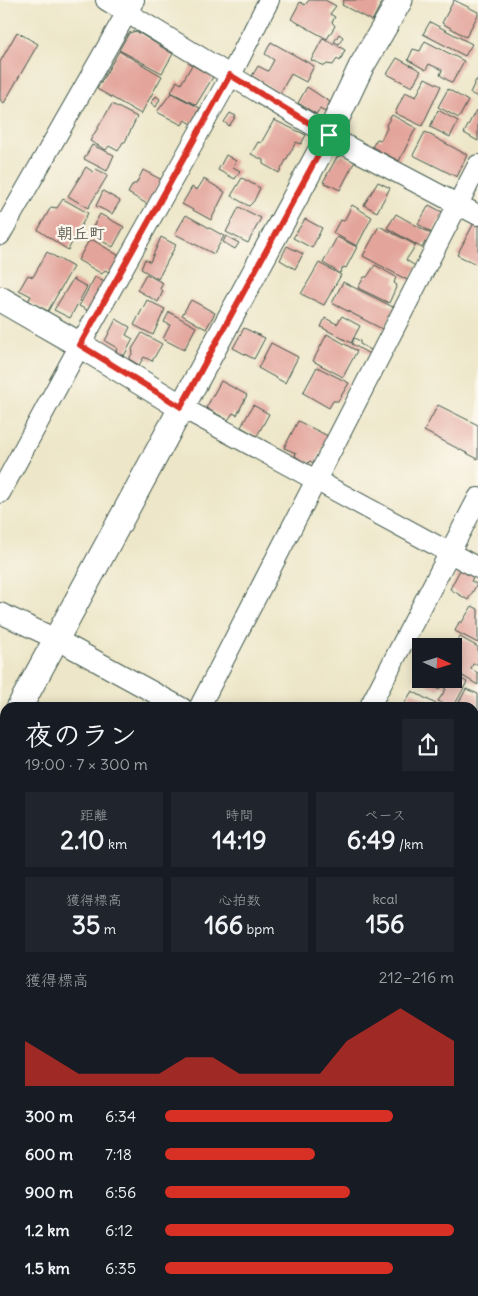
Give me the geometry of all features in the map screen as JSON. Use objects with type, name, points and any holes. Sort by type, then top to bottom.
[{"type":"street","points":[[106,0],[131,6],[230,75],[347,146],[478,215]]},
{"type":"street","points":[[0,493],[230,75],[269,0]]},
{"type":"street","points":[[22,702],[329,135],[361,67],[400,0]]},
{"type":"street","points":[[0,235],[131,6]]},
{"type":"street","points":[[202,702],[478,165]]},
{"type":"street","points":[[0,299],[181,407],[478,568]]},
{"type":"street","points":[[372,702],[478,498]]},
{"type":"street","points":[[0,613],[56,639],[171,702]]},
{"type":"building","points":[[309,0],[325,0],[336,6],[330,14],[335,17],[332,22],[335,26],[327,39],[291,19],[300,2],[305,5]]},
{"type":"building","points":[[344,0],[383,0],[372,21],[342,5]]},
{"type":"building","points":[[454,0],[478,12],[466,37],[442,23]]},
{"type":"building","points":[[430,22],[472,44],[465,56],[423,34]]},
{"type":"building","points":[[136,31],[173,54],[162,73],[119,50],[129,33]]},
{"type":"building","points":[[17,32],[38,44],[4,103],[0,100],[0,62]]},
{"type":"building","points":[[339,34],[343,37],[339,44],[334,42]]},
{"type":"building","points":[[323,38],[345,50],[340,61],[337,59],[333,65],[327,64],[325,66],[311,60]]},
{"type":"building","points":[[425,41],[464,61],[452,83],[440,75],[442,70],[429,64],[426,70],[408,60],[413,49],[420,51]]},
{"type":"building","points":[[271,42],[314,66],[306,82],[291,74],[280,93],[252,76],[258,66],[268,71],[274,60],[265,54]]},
{"type":"building","points":[[119,51],[162,76],[141,114],[97,89]]},
{"type":"building","points":[[397,58],[421,71],[412,87],[387,74]]},
{"type":"building","points":[[192,65],[213,77],[196,105],[171,92],[177,81],[181,84]]},
{"type":"building","points":[[425,78],[441,86],[422,126],[395,113],[405,92],[416,97]]},
{"type":"building","points":[[476,80],[478,80],[478,97],[470,93]]},
{"type":"building","points":[[307,87],[330,102],[325,112],[320,109],[316,114],[298,103]]},
{"type":"building","points":[[448,89],[468,101],[459,118],[438,107]]},
{"type":"building","points":[[171,93],[200,108],[192,124],[185,120],[182,125],[157,112]]},
{"type":"building","points":[[156,96],[160,99],[156,107],[151,103]]},
{"type":"building","points":[[112,104],[137,117],[125,142],[123,142],[118,151],[109,146],[106,150],[90,141]]},
{"type":"building","points":[[438,110],[458,121],[450,137],[430,127]]},
{"type":"building","points":[[476,110],[478,111],[478,141],[464,133]]},
{"type":"building","points":[[230,113],[236,116],[229,126],[224,122]]},
{"type":"building","points":[[392,115],[416,128],[399,161],[372,147],[377,139],[381,140]]},
{"type":"building","points":[[274,120],[306,135],[301,144],[296,142],[279,173],[263,164],[263,160],[251,154],[258,142],[261,143]]},
{"type":"building","points":[[425,132],[467,155],[457,177],[413,155]]},
{"type":"building","points":[[92,145],[114,155],[107,171],[84,159]]},
{"type":"building","points":[[226,155],[236,161],[233,167],[240,171],[235,179],[218,170]]},
{"type":"building","points":[[343,155],[355,161],[340,190],[323,182],[337,157]]},
{"type":"building","points":[[86,167],[93,172],[96,169],[108,175],[88,208],[68,196]]},
{"type":"building","points":[[143,170],[162,180],[147,204],[128,193],[133,184],[136,184]]},
{"type":"building","points":[[242,178],[260,188],[254,201],[249,206],[231,196]]},
{"type":"building","points":[[204,179],[225,192],[211,220],[182,204],[192,187],[197,190]]},
{"type":"building","points":[[378,182],[390,188],[377,212],[364,205]]},
{"type":"building","points":[[103,191],[120,201],[112,214],[96,206]]},
{"type":"building","points":[[63,199],[88,213],[68,250],[38,230],[51,207],[57,208]]},
{"type":"building","points":[[352,205],[372,217],[357,246],[333,233],[340,220],[344,221]]},
{"type":"building","points":[[429,205],[444,213],[432,233],[418,224]]},
{"type":"building","points":[[239,207],[261,218],[248,243],[226,232]]},
{"type":"building","points":[[100,214],[124,227],[113,247],[89,234]]},
{"type":"building","points":[[396,214],[433,235],[428,243],[425,242],[422,248],[387,228]]},
{"type":"building","points":[[186,215],[224,236],[214,254],[175,234]]},
{"type":"building","points":[[305,219],[322,228],[312,248],[293,238]]},
{"type":"building","points":[[475,221],[478,223],[478,265],[457,255]]},
{"type":"building","points":[[379,226],[416,245],[406,260],[417,267],[409,281],[363,256]]},
{"type":"building","points":[[226,236],[239,243],[235,249],[223,242]]},
{"type":"building","points":[[161,237],[176,245],[158,279],[141,269],[145,259],[150,262]]},
{"type":"building","points":[[337,237],[357,247],[346,268],[343,267],[340,273],[323,263]]},
{"type":"building","points":[[93,240],[121,257],[113,274],[105,270],[102,274],[78,260],[88,242]]},
{"type":"building","points":[[287,246],[303,254],[295,269],[280,260]]},
{"type":"building","points":[[47,252],[73,267],[48,311],[28,301],[31,296],[19,290],[28,275],[33,277]]},
{"type":"building","points":[[319,263],[341,275],[324,305],[301,294]]},
{"type":"building","points":[[375,265],[396,277],[394,283],[397,285],[389,303],[358,288],[364,277],[367,277]]},
{"type":"building","points":[[146,274],[163,283],[160,289],[163,291],[158,302],[137,290]]},
{"type":"building","points":[[95,277],[108,284],[87,313],[87,310],[79,306]]},
{"type":"building","points":[[73,279],[87,287],[70,318],[54,310]]},
{"type":"building","points":[[343,282],[395,308],[384,330],[332,303]]},
{"type":"building","points":[[147,300],[165,309],[153,335],[134,325]]},
{"type":"building","points":[[191,300],[215,313],[206,329],[182,315]]},
{"type":"building","points":[[169,312],[196,327],[184,350],[163,339],[170,325],[164,322]]},
{"type":"building","points":[[342,316],[360,326],[351,343],[321,327],[325,318],[337,324]]},
{"type":"building","points":[[116,319],[130,327],[126,335],[133,339],[124,356],[116,352],[117,348],[105,341]]},
{"type":"building","points":[[244,328],[265,338],[254,359],[233,348]]},
{"type":"building","points":[[142,333],[162,344],[152,361],[144,357],[139,365],[129,359],[133,352],[132,349]]},
{"type":"building","points":[[327,334],[357,351],[343,377],[313,361]]},
{"type":"building","points":[[354,338],[360,341],[360,344],[373,351],[371,355],[352,344]]},
{"type":"building","points":[[271,343],[298,357],[285,383],[258,368]]},
{"type":"building","points":[[317,367],[349,383],[338,401],[333,401],[329,408],[303,393]]},
{"type":"building","points":[[221,381],[247,395],[237,415],[233,413],[228,420],[206,408]]},
{"type":"building","points":[[253,405],[269,414],[257,436],[241,427]]},
{"type":"building","points":[[438,405],[478,425],[478,459],[424,431]]},
{"type":"building","points":[[298,421],[328,436],[315,464],[310,461],[307,464],[295,456],[296,453],[284,448]]},
{"type":"building","points":[[461,568],[474,576],[471,581],[477,584],[468,600],[450,589]]},
{"type":"building","points":[[472,606],[478,609],[478,643],[455,631],[459,622],[462,622]]},
{"type":"building","points":[[462,638],[478,647],[478,664],[473,664],[471,669],[478,673],[478,685],[462,676]]},
{"type":"building","points":[[462,679],[467,682],[456,702],[438,701],[446,689],[444,688],[462,688]]},
{"type":"building","points":[[466,689],[478,694],[478,702],[459,702]]},
{"type":"building","points":[[412,691],[432,702],[405,702]]},
{"type":"district","name":"朝丘町","points":[[81,233]]},
{"type":"route","points":[[230,75],[329,135],[181,407],[80,345],[230,75]]}]
